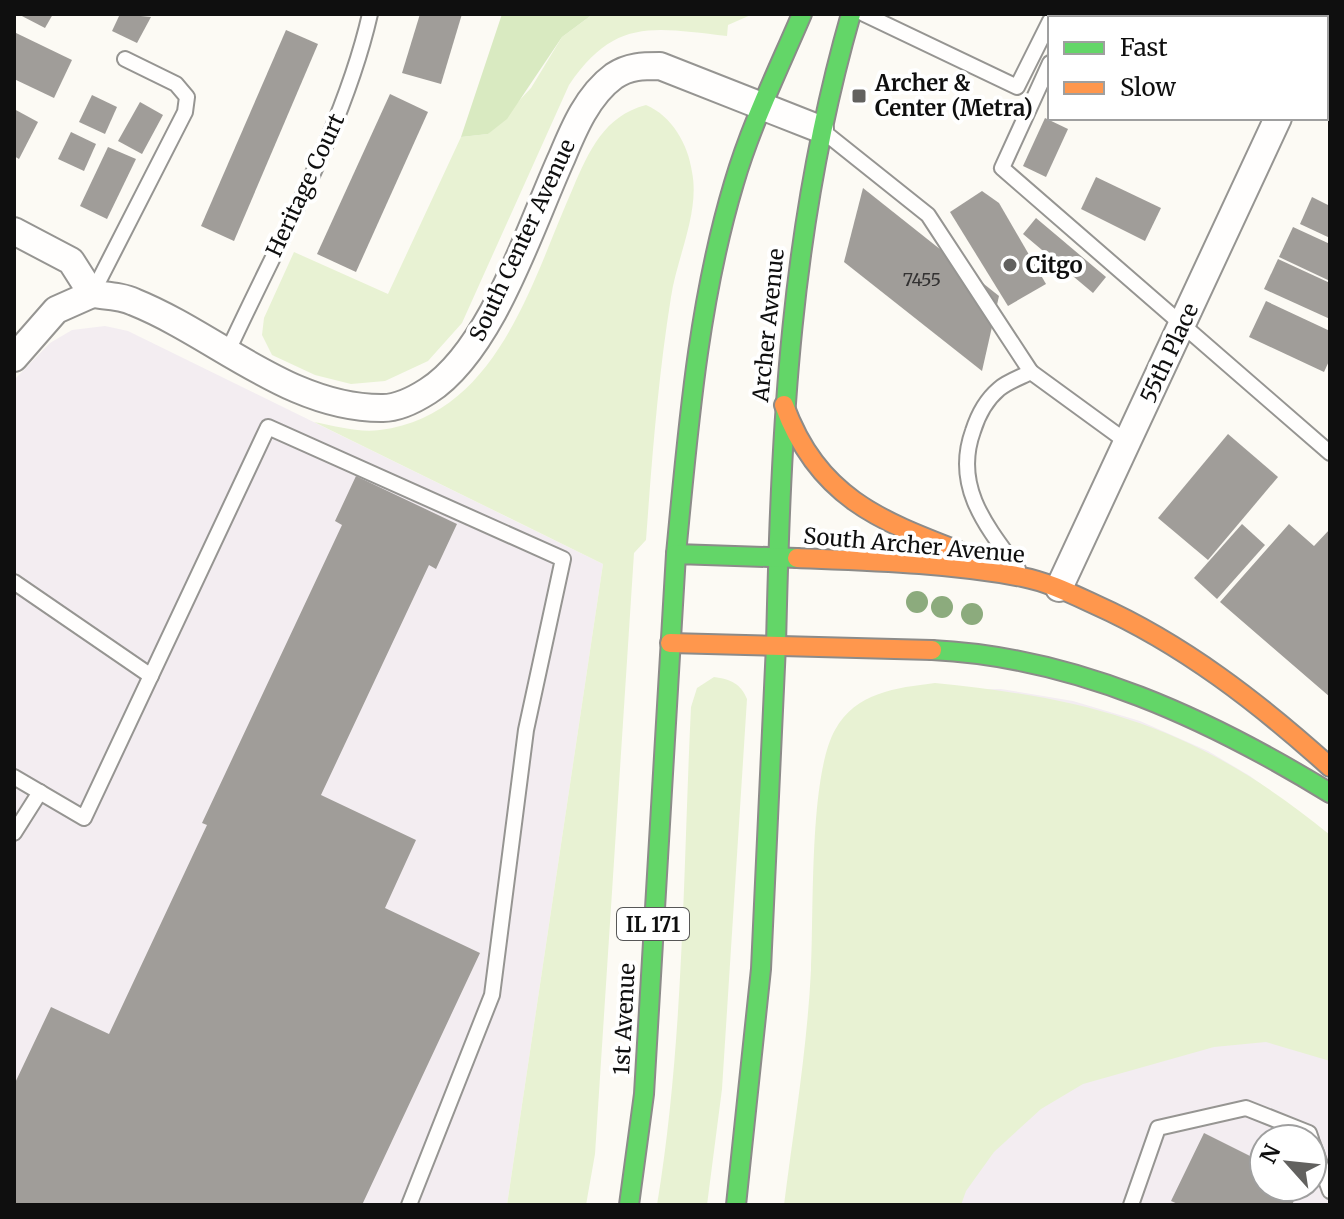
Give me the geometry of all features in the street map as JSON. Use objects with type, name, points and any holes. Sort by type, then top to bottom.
[{"type":"main road","points":[[676,554],[685,439],[714,264],[735,182],[762,107],[802,14]]},
{"type":"main road","name":"Archer Avenue","points":[[736,1205],[761,969],[784,405],[798,255],[820,129],[851,14]]},
{"type":"main road","points":[[784,405],[799,443],[816,468],[839,490],[935,541],[1023,577]]},
{"type":"main road","name":"South Archer Avenue","points":[[676,554],[871,561],[1023,577],[1059,588],[1136,623],[1201,663],[1284,725],[1330,767]]},
{"type":"main road","name":"IL 171","points":[[670,643],[676,554]]},
{"type":"main road","points":[[670,643],[937,649],[1021,661],[1110,685],[1186,715],[1267,753],[1330,793]]},
{"type":"main road","name":"1st Avenue","points":[[629,1205],[644,1094],[670,643]]},
{"type":"street","name":"South Center Avenue","points":[[92,294],[132,300],[290,386],[323,399],[355,408],[388,408],[413,401],[443,382],[470,353],[495,305],[574,129],[593,97],[615,76],[636,66],[660,66],[820,129]]},
{"type":"street","name":"55th Place","points":[[1059,588],[1277,120]]},
{"type":"street","points":[[14,231],[71,261],[92,294],[56,310],[14,358]]},
{"type":"lane","name":"Heritage Court","points":[[228,351],[340,110],[361,54],[370,14]]},
{"type":"lane","points":[[864,14],[1017,87],[1048,26]]},
{"type":"lane","points":[[92,294],[185,112],[187,97],[176,84],[125,59]]},
{"type":"lane","points":[[1048,67],[1002,168],[1330,453]]},
{"type":"lane","points":[[820,129],[928,215],[1031,372],[1127,442]]},
{"type":"lane","points":[[1023,577],[990,530],[970,494],[964,453],[979,412],[999,389],[1031,372]]},
{"type":"lane","points":[[14,777],[84,818],[268,427],[563,559],[526,730],[492,995],[409,1205]]},
{"type":"lane","points":[[14,582],[151,676]]},
{"type":"lane","points":[[14,833],[40,792]]},
{"type":"lane","points":[[1131,1205],[1158,1128],[1246,1108],[1284,1123]]},
{"type":"shaded area","points":[[105,326],[128,331],[603,564],[507,1205],[14,1205],[14,380],[50,343],[72,330]]},
{"type":"shaded area","points":[[1001,689],[1073,701],[1140,721],[1208,751],[1250,776],[1330,835],[1330,1205],[856,1205],[903,690]]},
{"type":"green space","points":[[502,14],[593,14],[562,37],[507,119],[488,134],[461,137]]},
{"type":"green space","points":[[593,14],[753,14],[728,25],[727,36],[657,30],[638,32],[603,48],[586,63],[569,85],[462,323],[428,361],[385,381],[351,384],[315,375],[272,355],[262,335],[264,318],[294,252],[388,294],[461,137],[488,134],[531,88],[562,37]]},
{"type":"green space","points":[[646,105],[664,116],[683,141],[694,187],[666,327],[646,540],[634,553],[595,1154],[586,1205],[507,1205],[603,564],[314,422],[355,430],[380,430],[420,419],[454,399],[482,371],[505,338],[525,301],[592,148],[619,117]]},
{"type":"green space","points":[[714,677],[735,683],[747,699],[722,1089],[707,1205],[657,1205],[678,1019],[691,707],[697,688]]},
{"type":"green space","points":[[935,683],[1047,699],[1098,710],[1145,725],[1237,769],[1330,835],[1330,1061],[1266,1042],[1214,1047],[1083,1084],[1041,1109],[994,1152],[966,1191],[961,1205],[784,1205],[806,1029],[817,811],[827,751],[835,730],[854,707],[878,694]]},
{"type":"building","points":[[18,14],[53,14],[45,28]]},
{"type":"building","points":[[120,14],[151,17],[137,43],[112,31]]},
{"type":"building","points":[[420,14],[462,14],[441,84],[402,73]]},
{"type":"building","points":[[1211,14],[1258,14],[1257,16]]},
{"type":"building","points":[[286,30],[318,44],[234,241],[201,226]]},
{"type":"building","points":[[14,32],[72,60],[54,98],[14,79]]},
{"type":"building","points":[[390,94],[428,112],[356,272],[317,254]]},
{"type":"building","points":[[92,95],[117,107],[105,134],[79,122]]},
{"type":"building","points":[[140,102],[163,115],[142,154],[118,141]]},
{"type":"building","points":[[14,109],[38,122],[19,159],[14,156]]},
{"type":"building","points":[[1045,118],[1068,129],[1046,177],[1023,166]]},
{"type":"building","points":[[71,132],[96,144],[84,171],[58,159]]},
{"type":"building","points":[[108,147],[136,159],[107,219],[80,206]]},
{"type":"building","points":[[1096,177],[1161,208],[1145,241],[1081,209]]},
{"type":"building","name":"Citgo","points":[[863,188],[999,296],[982,371],[844,262]]},
{"type":"building","name":"Citgo","points":[[982,191],[999,203],[1046,284],[1008,306],[950,212]]},
{"type":"building","points":[[1312,197],[1330,206],[1330,238],[1300,224]]},
{"type":"building","points":[[1036,218],[1106,277],[1093,293],[1023,234]]},
{"type":"building","points":[[1293,227],[1330,244],[1330,281],[1279,257]]},
{"type":"building","points":[[1278,259],[1330,283],[1330,319],[1264,289]]},
{"type":"building","points":[[1266,301],[1330,331],[1330,359],[1324,372],[1249,337]]},
{"type":"building","points":[[1228,434],[1278,477],[1208,560],[1158,518]]},
{"type":"building","points":[[356,476],[457,524],[436,569],[429,565],[321,795],[416,840],[385,908],[480,953],[362,1205],[14,1205],[14,1085],[51,1007],[109,1034],[207,825],[202,823],[342,525],[335,521]]},
{"type":"building","points":[[1242,524],[1265,545],[1217,599],[1194,578]]},
{"type":"building","points":[[1289,524],[1314,546],[1330,529],[1330,697],[1220,602]]},
{"type":"building","points":[[1204,1133],[1248,1155],[1248,1203],[1293,1203],[1180,1205],[1171,1201]]},
{"type":"traffic: fast","points":[[676,554],[696,367],[711,274],[748,140],[802,14]]},
{"type":"traffic: fast","points":[[776,645],[781,484],[792,327],[814,171],[851,14]]},
{"type":"traffic: fast","points":[[629,1205],[644,1094],[676,554],[797,558]]},
{"type":"traffic: fast","points":[[736,1205],[761,969],[776,645]]},
{"type":"traffic: fast","points":[[932,650],[985,655],[1038,665],[1140,696],[1237,740],[1330,793]]},
{"type":"traffic: slow","points":[[784,405],[799,438],[837,487],[886,520],[977,558]]},
{"type":"traffic: slow","points":[[797,558],[966,569],[1022,577],[1060,589],[1128,621],[1190,657],[1248,698],[1330,767]]},
{"type":"traffic: slow","points":[[670,643],[932,650]]},
{"type":"place","name":"Archer & Center (Metra)","points":[[859,96]]},
{"type":"place","name":"Citgo","points":[[1010,265]]}]
